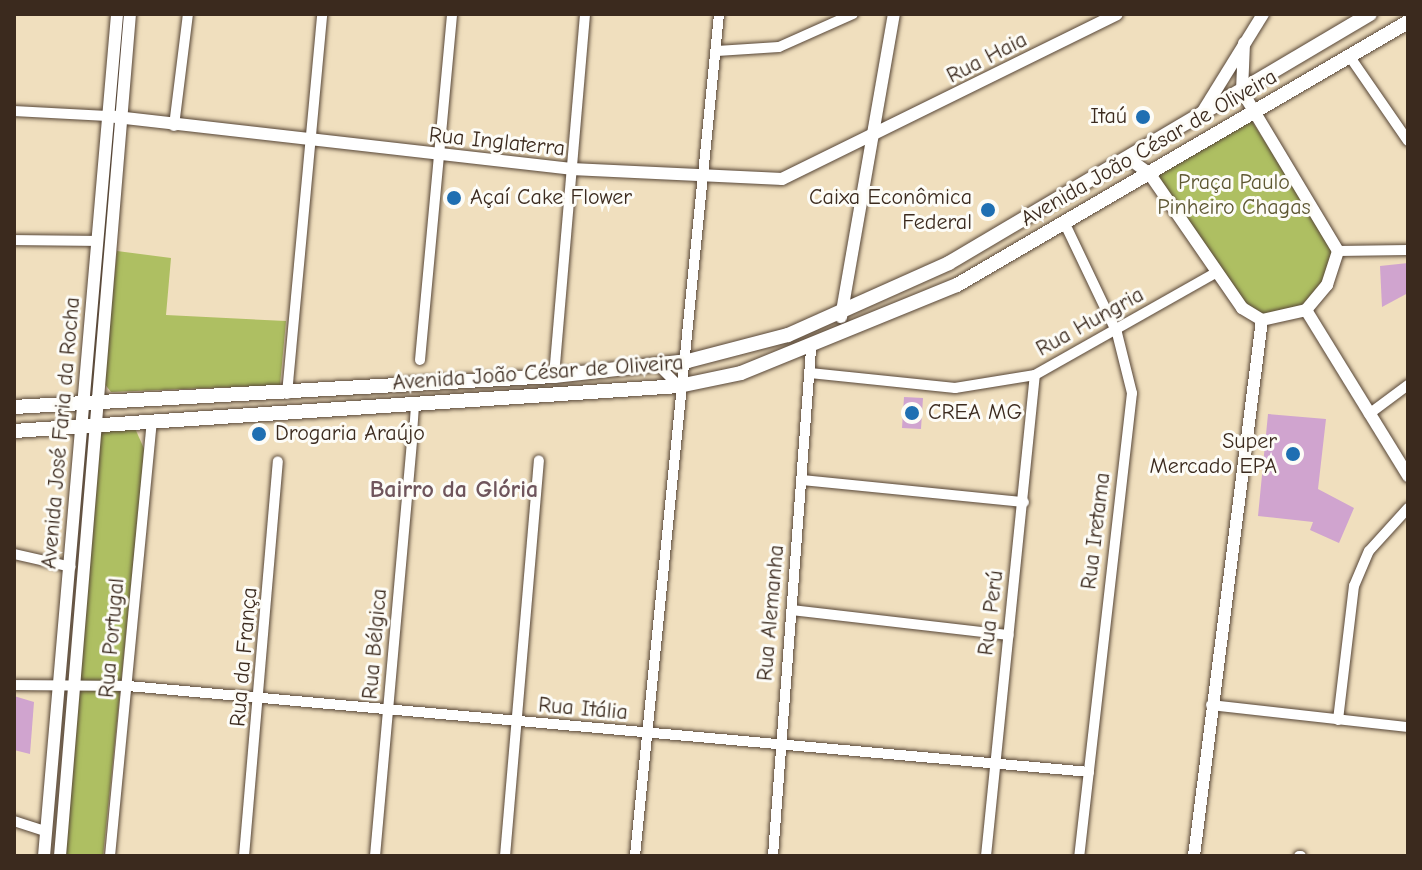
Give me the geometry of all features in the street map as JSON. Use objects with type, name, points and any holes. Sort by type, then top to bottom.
[{"type":"main road","name":"Avenida João César de Oliveira","points":[[14,407],[287,395],[554,376],[688,361],[841,317],[1128,158],[1370,14]]},
{"type":"main road","name":"Avenida João César de Oliveira","points":[[14,431],[679,386],[811,349],[957,285],[1408,22]]},
{"type":"street","name":"Avenida José Faria da Rocha","points":[[60,856],[75,683],[86,427],[81,405],[117,14]]},
{"type":"street","name":"Avenida José Faria da Rocha","points":[[44,856],[86,427],[97,404],[130,14]]},
{"type":"street","points":[[174,126],[188,14]]},
{"type":"street","points":[[287,395],[322,14]]},
{"type":"street","points":[[420,360],[452,14]]},
{"type":"street","points":[[554,376],[585,14]]},
{"type":"street","points":[[635,856],[679,386],[688,361],[701,178],[719,14]]},
{"type":"street","points":[[717,51],[779,47],[853,14]]},
{"type":"street","points":[[841,317],[875,137],[894,14]]},
{"type":"street","points":[[1200,116],[1263,14]]},
{"type":"street","name":"Rua Haia","points":[[875,137],[1112,15]]},
{"type":"street","points":[[1128,158],[1149,173],[1242,308],[1262,320],[1306,310],[1327,285],[1338,251],[1242,91],[1244,43]]},
{"type":"street","points":[[1350,57],[1408,141]]},
{"type":"street","points":[[14,111],[107,116]]},
{"type":"street","name":"Rua Inglaterra","points":[[107,116],[311,145],[701,178],[782,179],[875,137]]},
{"type":"street","name":"Rua Iretama","points":[[1065,224],[1117,333],[1132,393],[1079,856]]},
{"type":"street","points":[[14,240],[97,241]]},
{"type":"street","points":[[1338,251],[1408,250]]},
{"type":"street","name":"Rua Hungria","points":[[810,373],[955,388],[1035,375],[1117,333],[1215,273]]},
{"type":"street","points":[[1306,310],[1408,476]]},
{"type":"street","points":[[1194,856],[1262,320]]},
{"type":"street","points":[[810,373],[811,349]]},
{"type":"street","points":[[657,364],[679,386]]},
{"type":"street","name":"Rua Alemanha","points":[[773,856],[810,373]]},
{"type":"street","name":"Rua Perú","points":[[986,856],[1035,375]]},
{"type":"street","points":[[1369,414],[1408,385]]},
{"type":"street","points":[[413,434],[415,405]]},
{"type":"street","name":"Rua Portugal","points":[[110,856],[152,423]]},
{"type":"street","name":"Rua Bélgica","points":[[375,856],[413,434]]},
{"type":"street","points":[[505,856],[519,723],[539,460]]},
{"type":"street","name":"Rua da França","points":[[244,856],[262,700],[278,461]]},
{"type":"street","points":[[802,480],[1024,502]]},
{"type":"street","points":[[1338,720],[1354,586],[1369,551],[1408,508]]},
{"type":"street","points":[[14,554],[71,567]]},
{"type":"street","points":[[792,610],[1009,635]]},
{"type":"street","name":"Rua Itália","points":[[14,685],[59,686],[75,683],[128,686],[389,713],[1089,772]]},
{"type":"street","points":[[1211,705],[1408,727]]},
{"type":"street","points":[[14,821],[45,831]]},
{"type":"green space","name":"Praça Paulo Pinheiro Chagas","points":[[1251,120],[1335,251],[1325,284],[1306,305],[1276,316],[1256,314],[1237,296],[1156,177]]},
{"type":"green space","points":[[117,251],[171,258],[166,315],[286,321],[280,385],[111,392],[104,383]]},
{"type":"green space","points":[[134,426],[145,451],[103,856],[64,856],[98,429]]},
{"type":"building","points":[[1408,263],[1408,293],[1382,307],[1380,266]]},
{"type":"building","name":"CREA MG","points":[[904,397],[923,398],[921,429],[902,428]]},
{"type":"building","name":"Super Mercado EPA","points":[[1268,414],[1326,419],[1318,489],[1354,508],[1339,543],[1310,530],[1313,522],[1258,516]]},
{"type":"building","points":[[14,696],[34,702],[30,754],[14,750]]},
{"type":"place","name":"Itaú","points":[[1143,117]]},
{"type":"place","name":"Açaí Cake Flower","points":[[454,198]]},
{"type":"place","name":"Caixa Econômica Federal","points":[[988,210]]},
{"type":"place","name":"CREA MG","points":[[912,413]]},
{"type":"place","name":"Drogaria Araújo","points":[[259,434]]},
{"type":"place","name":"Super Mercado EPA","points":[[1293,454]]},
{"type":"district","name":"Bairro da Glória","points":[[454,490]]}]
